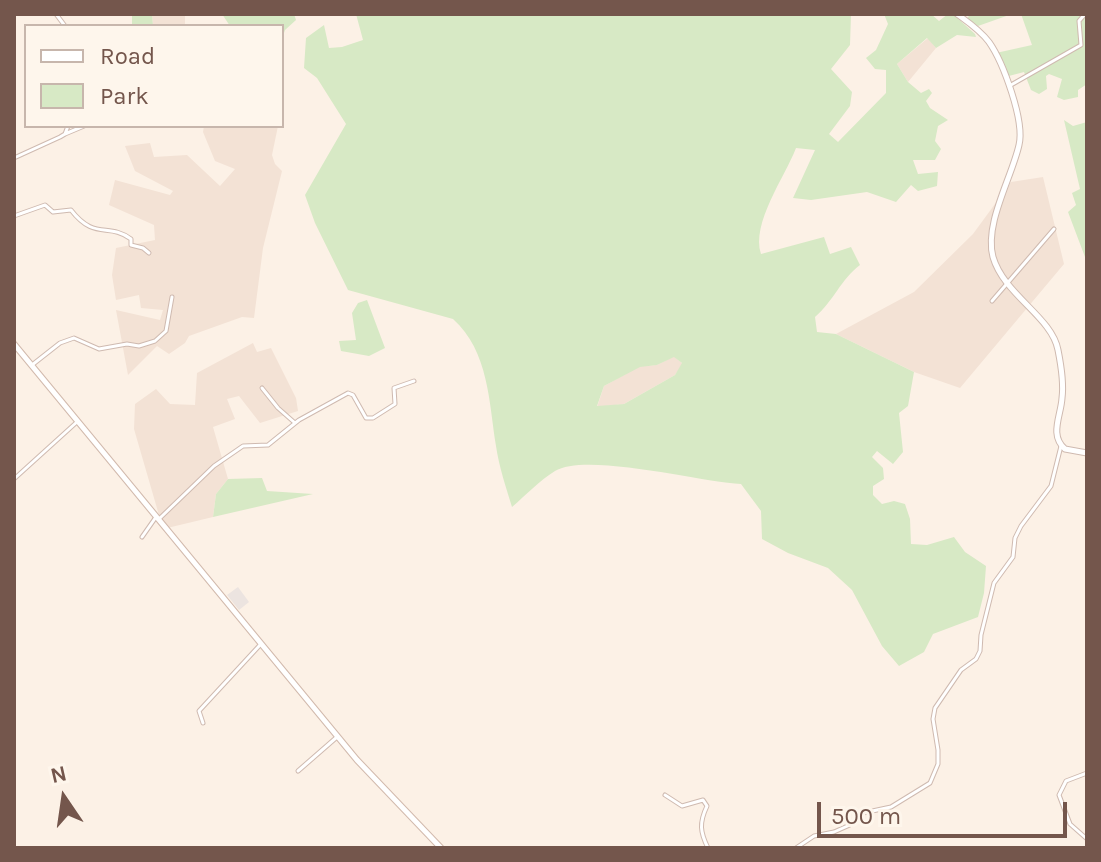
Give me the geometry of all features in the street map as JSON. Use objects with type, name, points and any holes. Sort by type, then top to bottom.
[{"type":"main road","points":[[957,14],[989,43],[1019,122],[1019,146],[997,215],[991,247],[1007,285],[1056,340],[1063,395],[1056,432],[1061,446],[1087,453]]},
{"type":"main road","points":[[14,344],[337,737],[441,848]]},
{"type":"street","points":[[1008,87],[1081,45],[1079,21],[1085,14]]},
{"type":"street","points":[[65,134],[67,128]]},
{"type":"street","points":[[14,158],[79,128]]},
{"type":"street","points":[[14,216],[45,205],[53,212],[71,210],[79,221],[92,229],[126,235],[131,239],[131,245],[149,253]]},
{"type":"street","points":[[992,301],[1054,229]]},
{"type":"street","points":[[32,365],[60,343],[74,338],[99,349],[155,341],[166,331],[172,297]]},
{"type":"street","points":[[142,537],[157,518],[214,466],[243,446],[268,445],[295,423],[348,393],[353,395],[366,418],[373,418],[395,404],[394,388],[414,381]]},
{"type":"street","points":[[262,388],[295,423]]},
{"type":"street","points":[[14,479],[78,421]]},
{"type":"street","points":[[796,848],[814,836],[852,824],[863,813],[891,807],[930,783],[938,764],[933,719],[935,708],[961,670],[976,659],[980,651],[994,583],[1013,557],[1015,538],[1021,526],[1051,486],[1061,446]]},
{"type":"street","points":[[203,723],[199,711],[260,645]]},
{"type":"street","points":[[298,771],[337,737]]},
{"type":"street","points":[[1087,773],[1066,781],[1059,795],[1070,824],[1087,839]]},
{"type":"street","points":[[665,795],[682,806],[703,800],[707,806],[700,820],[701,830],[708,848]]},
{"type":"shaded area","points":[[152,14],[185,14],[185,24],[153,24]]},
{"type":"shaded area","points":[[928,38],[936,48],[908,82],[897,64]]},
{"type":"shaded area","points":[[204,128],[278,128],[272,155],[282,171],[263,248],[254,318],[242,317],[189,336],[185,343],[169,354],[157,346],[128,375],[116,310],[160,320],[163,310],[141,308],[139,295],[116,300],[112,275],[116,248],[155,240],[154,225],[109,205],[115,180],[170,195],[173,191],[135,171],[125,146],[150,143],[154,157],[187,155],[220,186],[235,169],[215,161]]},
{"type":"shaded area","points":[[1043,177],[1064,264],[960,388],[914,372],[836,334],[914,292],[973,234],[1011,182]]},
{"type":"shaded area","points":[[253,343],[257,352],[271,348],[296,398],[298,411],[260,423],[239,396],[227,399],[235,419],[213,427],[228,479],[216,494],[213,517],[163,529],[134,429],[135,404],[156,389],[170,404],[195,405],[197,373]]},
{"type":"shaded area","points":[[674,356],[683,364],[675,375],[624,404],[597,407],[604,386],[640,366],[657,365]]},
{"type":"shaded area","points":[[238,587],[249,602],[239,610],[227,595]]},
{"type":"green space","points":[[132,14],[152,14],[153,24],[132,24]]},
{"type":"green space","points":[[222,14],[294,14],[296,20],[284,33],[284,24],[229,24]]},
{"type":"green space","points":[[356,14],[851,14],[850,45],[831,69],[852,92],[850,106],[829,134],[838,142],[886,93],[886,70],[875,69],[866,58],[876,50],[888,24],[884,14],[931,14],[939,21],[953,14],[975,34],[976,37],[957,35],[936,48],[927,38],[897,64],[908,82],[921,93],[929,89],[932,93],[926,101],[930,108],[948,120],[938,126],[935,141],[941,149],[935,160],[913,160],[918,174],[938,172],[937,186],[918,191],[911,185],[896,202],[867,192],[811,200],[793,198],[815,150],[796,148],[765,214],[759,242],[761,254],[824,237],[830,254],[851,247],[860,265],[815,317],[817,332],[836,334],[914,372],[908,406],[899,413],[903,452],[893,464],[877,451],[872,457],[883,468],[884,479],[873,486],[873,495],[882,504],[894,501],[905,504],[910,519],[911,544],[927,545],[954,537],[965,552],[986,566],[978,617],[933,634],[924,652],[899,666],[882,646],[852,590],[828,568],[762,539],[761,511],[741,484],[617,466],[570,466],[549,475],[512,507],[497,454],[481,362],[465,332],[453,319],[348,290],[315,223],[305,195],[346,124],[317,78],[304,68],[306,38],[324,25],[329,48],[363,40]],"holes":[[[674,357],[682,363],[675,375],[624,404],[597,406],[604,386],[640,367],[657,365]]]},
{"type":"green space","points":[[970,14],[1012,14],[978,26],[967,19]]},
{"type":"green space","points":[[1021,14],[1087,14],[1087,84],[1078,90],[1078,97],[1064,100],[1057,97],[1062,79],[1049,74],[1046,76],[1047,89],[1039,94],[1031,90],[1024,72],[1005,77],[996,53],[1032,45]]},
{"type":"green space","points":[[1064,120],[1073,126],[1087,122],[1085,257],[1068,212],[1076,205],[1072,193],[1080,189]]},
{"type":"green space","points":[[367,300],[385,348],[369,356],[341,351],[339,341],[356,340],[352,313],[358,303]]},
{"type":"green space","points":[[262,478],[267,491],[313,494],[213,517],[216,494],[228,479]]}]
